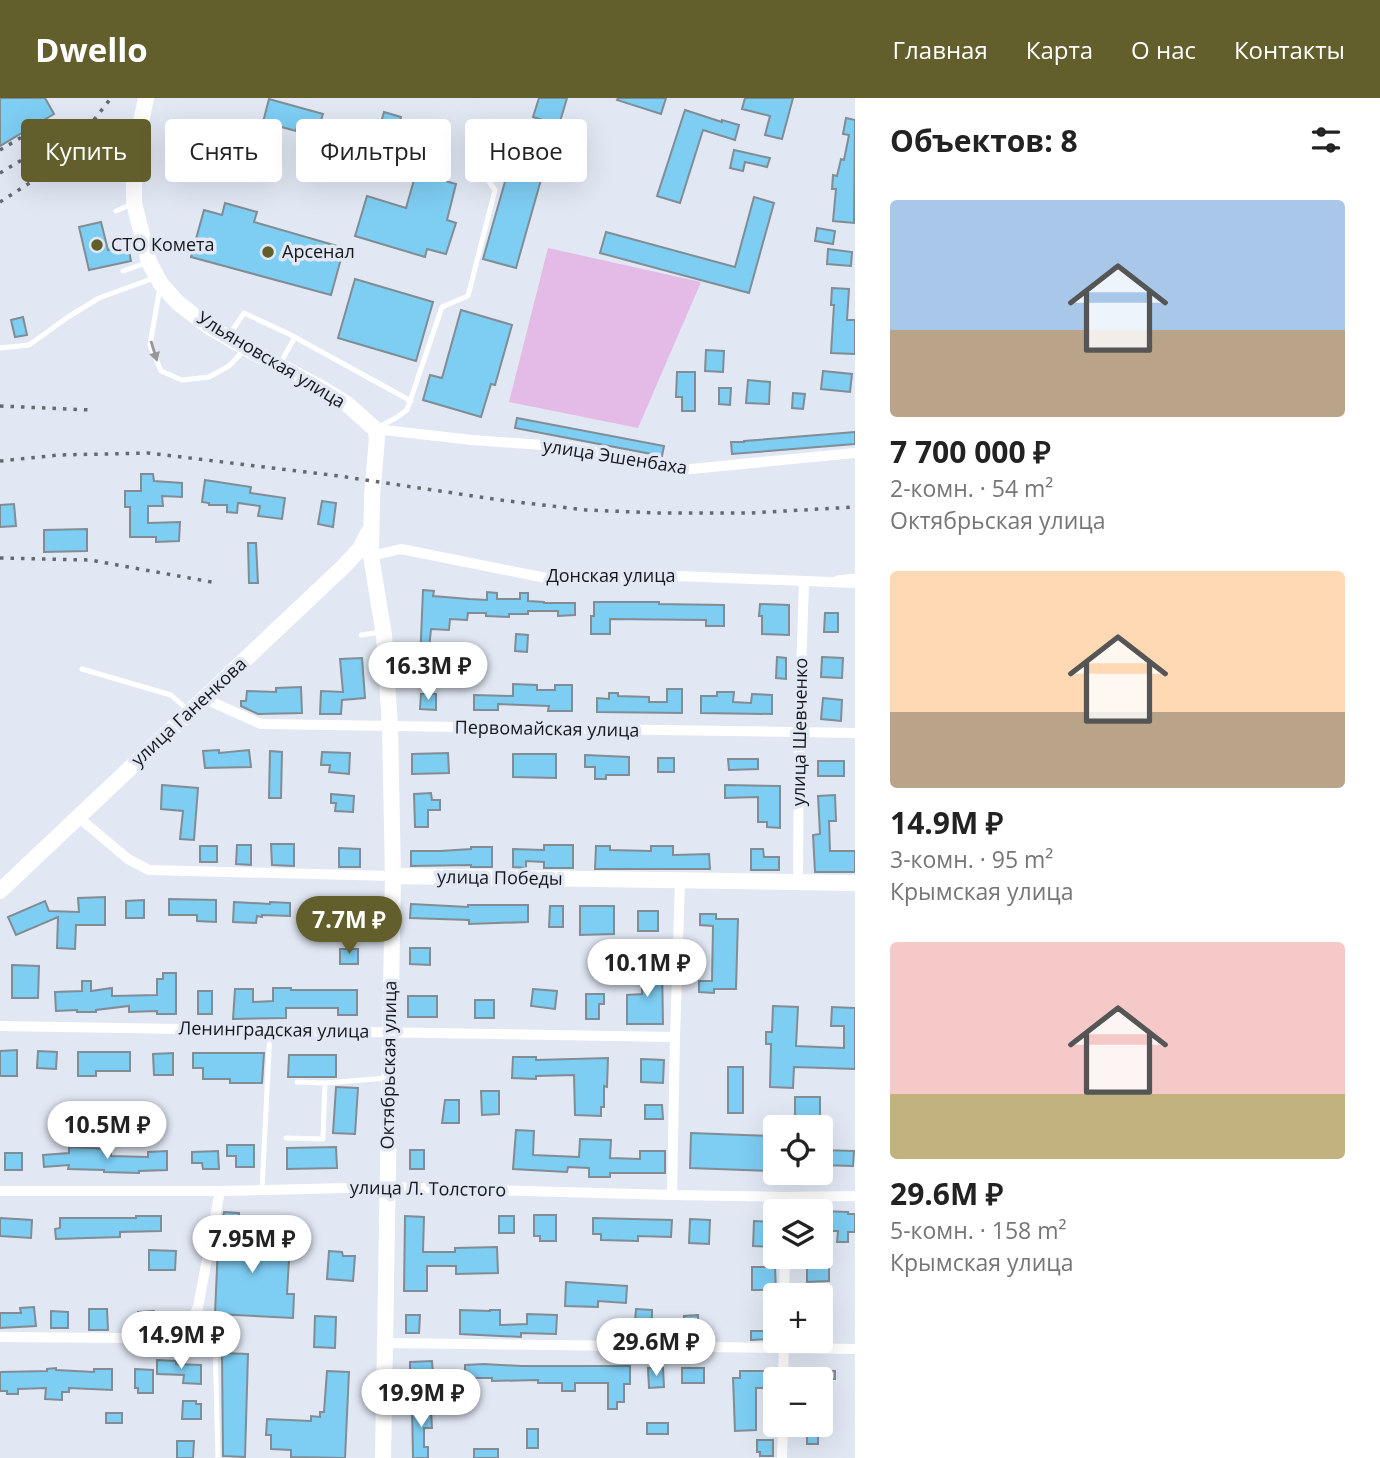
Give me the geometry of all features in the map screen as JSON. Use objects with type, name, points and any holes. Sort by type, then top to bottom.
[{"type":"main road","name":"Ульяновская улица","points":[[146,98],[137,142],[134,203],[149,262],[159,281],[178,303],[208,326],[323,388],[347,404],[375,429]]},
{"type":"main road","name":"Октябрьская улица","points":[[375,429],[377,438],[371,556],[383,632],[390,727],[393,876],[383,1458]]},
{"type":"main road","name":"улица Ганенкова","points":[[0,891],[342,568],[360,549],[371,527]]},
{"type":"main road","name":"улица Победы","points":[[393,876],[855,883]]},
{"type":"street","name":"улица Эшенбаха","points":[[375,429],[571,447],[681,470],[855,453]]},
{"type":"street","name":"Донская улица","points":[[371,556],[401,549],[551,579],[678,576],[855,583]]},
{"type":"street","name":"улица Шевченко","points":[[798,882],[804,582]]},
{"type":"street","name":"Первомайская улица","points":[[203,698],[261,724],[855,733]]},
{"type":"street","name":"улица Победы","points":[[78,817],[128,859],[149,870],[393,876]]},
{"type":"street","points":[[672,1195],[680,881]]},
{"type":"street","name":"Ленинградская улица","points":[[0,1026],[675,1037]]},
{"type":"street","name":"улица Л. Толстого","points":[[0,1191],[220,1191],[388,1187],[672,1195],[855,1196]]},
{"type":"street","points":[[0,1337],[125,1338],[170,1336],[186,1330],[198,1307],[220,1191]]},
{"type":"street","points":[[385,1343],[763,1344]]},
{"type":"street","points":[[833,1347],[855,1349]]},
{"type":"street","points":[[782,1458],[783,1437]]},
{"type":"lane","points":[[375,429],[407,410],[442,307],[468,296],[495,190],[489,182]]},
{"type":"lane","points":[[116,211],[134,203]]},
{"type":"lane","points":[[123,271],[149,262]]},
{"type":"lane","points":[[0,348],[29,345],[99,298],[159,281],[150,345],[162,370],[182,380],[209,377],[229,366],[246,348]]},
{"type":"lane","points":[[228,337],[244,313],[295,337],[411,401]]},
{"type":"lane","points":[[280,365],[295,337]]},
{"type":"lane","points":[[804,582],[855,576]]},
{"type":"lane","points":[[361,635],[383,632]]},
{"type":"lane","points":[[82,669],[171,695],[189,711]]},
{"type":"lane","points":[[262,1190],[270,1030]]},
{"type":"lane","points":[[297,1082],[325,1083],[389,1078]]},
{"type":"lane","points":[[286,1138],[323,1139],[325,1083]]},
{"type":"lane","points":[[198,1307],[210,1325],[215,1344],[218,1458]]},
{"type":"shaded area","points":[[548,248],[701,282],[638,428],[509,402]]},
{"type":"building","points":[[0,98],[45,98],[54,114],[46,119],[21,119],[21,134],[0,146]]},
{"type":"building","points":[[539,98],[567,98],[561,119],[533,117]]},
{"type":"building","points":[[666,98],[661,114],[617,100]]},
{"type":"building","points":[[745,98],[793,98],[782,139],[765,135],[770,116],[742,109]]},
{"type":"building","points":[[269,99],[323,114],[321,119],[296,119],[296,131],[282,127],[282,119],[264,119]]},
{"type":"building","points":[[685,110],[739,125],[735,140],[703,130],[680,203],[657,196]]},
{"type":"building","points":[[384,112],[401,117],[400,119],[382,119]]},
{"type":"building","points":[[846,118],[855,120],[854,223],[833,221],[836,189],[832,189],[833,175],[837,176],[841,159],[844,160],[849,135],[843,134]]},
{"type":"building","points":[[734,150],[770,158],[767,167],[745,162],[743,171],[730,168]]},
{"type":"building","points":[[413,182],[456,184],[447,220],[456,223],[446,254],[427,249],[425,257],[355,236],[367,196],[406,208]]},
{"type":"building","points":[[505,182],[540,182],[516,268],[483,259]]},
{"type":"building","points":[[754,197],[774,203],[749,293],[600,253],[606,232],[735,267]]},
{"type":"building","points":[[225,203],[257,212],[254,222],[344,248],[331,295],[191,257],[204,210],[222,215]]},
{"type":"building","points":[[101,222],[108,250],[128,246],[131,261],[89,270],[79,227]]},
{"type":"building","points":[[817,228],[835,231],[833,244],[815,241]]},
{"type":"building","points":[[828,249],[852,252],[851,266],[827,264]]},
{"type":"building","points":[[355,279],[433,302],[416,361],[338,338]]},
{"type":"building","points":[[832,288],[849,289],[847,320],[855,320],[855,354],[831,353],[834,305],[831,305]]},
{"type":"building","points":[[461,310],[512,325],[495,385],[491,384],[481,417],[423,400],[430,375],[442,378]]},
{"type":"building","points":[[23,317],[27,335],[15,337],[11,320]]},
{"type":"building","points":[[706,350],[724,351],[723,372],[705,371]]},
{"type":"building","points":[[823,371],[852,374],[850,392],[821,389]]},
{"type":"building","points":[[677,372],[695,372],[695,411],[682,411],[682,397],[676,397]]},
{"type":"building","points":[[748,380],[770,382],[769,404],[746,403]]},
{"type":"building","points":[[719,388],[731,388],[730,405],[719,404]]},
{"type":"building","points":[[793,393],[805,394],[803,409],[792,408]]},
{"type":"building","points":[[517,418],[664,446],[662,456],[515,428]]},
{"type":"building","points":[[855,432],[855,444],[732,454],[731,442]]},
{"type":"building","points":[[141,474],[153,474],[154,481],[182,483],[182,497],[162,496],[163,506],[148,506],[148,523],[180,522],[179,541],[156,542],[156,537],[130,537],[130,507],[125,507],[125,491],[141,491]]},
{"type":"building","points":[[205,480],[251,487],[250,493],[285,498],[282,519],[258,516],[260,506],[238,503],[237,513],[227,512],[227,505],[209,505],[202,502]]},
{"type":"building","points":[[322,501],[336,503],[333,527],[318,524]]},
{"type":"building","points":[[14,504],[16,526],[0,527],[0,505]]},
{"type":"building","points":[[87,529],[87,551],[44,552],[44,530]]},
{"type":"building","points":[[248,543],[256,543],[258,583],[249,583]]},
{"type":"building","points":[[423,590],[434,591],[433,596],[487,600],[487,592],[497,593],[497,599],[520,599],[520,593],[528,593],[528,601],[575,603],[575,615],[558,616],[558,611],[528,611],[528,614],[509,614],[509,617],[468,613],[467,620],[450,619],[449,630],[431,629],[429,649],[434,649],[434,663],[420,663]]},
{"type":"building","points":[[594,602],[724,605],[724,626],[706,626],[706,620],[610,619],[610,634],[591,634]]},
{"type":"building","points":[[760,604],[789,605],[789,635],[762,634]]},
{"type":"building","points":[[825,613],[838,613],[838,632],[824,632]]},
{"type":"building","points":[[516,634],[528,635],[527,652],[515,651]]},
{"type":"building","points":[[777,657],[786,658],[786,679],[776,678]]},
{"type":"building","points":[[822,657],[843,658],[842,678],[821,677]]},
{"type":"building","points":[[362,658],[365,698],[342,700],[341,714],[320,714],[321,691],[343,692],[340,659]]},
{"type":"building","points":[[513,684],[537,685],[537,690],[555,690],[555,685],[572,685],[572,711],[548,711],[549,706],[498,704],[498,710],[474,710],[474,695],[513,696]]},
{"type":"building","points":[[301,687],[302,713],[258,714],[241,706],[241,701],[246,701],[247,691],[276,692],[276,688]]},
{"type":"building","points":[[667,689],[682,689],[682,713],[597,712],[597,698],[609,699],[609,693],[649,697],[649,702],[667,702]]},
{"type":"building","points":[[717,692],[734,692],[733,702],[751,703],[752,694],[772,695],[772,714],[701,713],[701,696],[717,696]]},
{"type":"building","points":[[421,694],[436,694],[436,710],[420,709]]},
{"type":"building","points":[[823,698],[842,700],[841,721],[821,719]]},
{"type":"building","points":[[219,750],[219,753],[249,750],[251,767],[205,768],[203,751]]},
{"type":"building","points":[[270,751],[282,752],[281,798],[269,798]]},
{"type":"building","points":[[322,752],[350,753],[349,774],[329,772],[330,765],[321,765]]},
{"type":"building","points":[[448,753],[449,773],[412,774],[412,754]]},
{"type":"building","points":[[513,754],[556,754],[556,778],[513,777]]},
{"type":"building","points":[[585,755],[629,757],[629,775],[606,775],[606,779],[595,779],[595,767],[585,767]]},
{"type":"building","points":[[658,758],[674,758],[674,772],[658,772]]},
{"type":"building","points":[[728,759],[758,759],[758,769],[729,770]]},
{"type":"building","points":[[818,761],[844,761],[844,776],[818,776]]},
{"type":"building","points":[[162,785],[198,788],[194,840],[180,839],[183,811],[161,809]]},
{"type":"building","points":[[725,785],[780,786],[780,828],[767,827],[767,822],[758,822],[758,797],[725,798]]},
{"type":"building","points":[[431,793],[432,800],[440,800],[440,810],[428,810],[428,827],[415,827],[414,794]]},
{"type":"building","points":[[331,794],[354,796],[353,812],[335,811],[336,803],[331,803]]},
{"type":"building","points":[[835,795],[836,821],[829,821],[830,851],[855,851],[855,872],[815,872],[813,835],[820,834],[818,796]]},
{"type":"building","points":[[271,844],[294,844],[294,866],[272,865]]},
{"type":"building","points":[[237,845],[251,845],[251,865],[236,864]]},
{"type":"building","points":[[544,845],[573,845],[573,868],[544,868],[544,862],[526,861],[526,868],[513,867],[513,849],[544,850]]},
{"type":"building","points":[[200,846],[217,846],[217,862],[200,862]]},
{"type":"building","points":[[596,846],[610,846],[610,850],[651,851],[651,846],[673,846],[673,855],[709,854],[710,869],[595,869]]},
{"type":"building","points":[[492,847],[492,867],[411,866],[411,851]]},
{"type":"building","points":[[339,848],[360,849],[360,867],[339,867]]},
{"type":"building","points":[[751,849],[763,849],[764,857],[779,857],[779,870],[751,870]]},
{"type":"building","points":[[105,897],[105,925],[76,925],[75,949],[57,948],[58,917],[16,935],[8,917],[45,901],[49,911],[79,912],[78,898]]},
{"type":"building","points":[[169,899],[216,900],[216,922],[197,921],[197,915],[169,915]]},
{"type":"building","points":[[144,900],[144,918],[126,918],[126,901]]},
{"type":"building","points":[[358,901],[359,921],[340,922],[339,902]]},
{"type":"building","points":[[234,902],[290,903],[290,916],[262,915],[257,916],[256,923],[233,922]]},
{"type":"building","points":[[411,904],[468,907],[528,905],[528,922],[469,924],[469,920],[410,918]]},
{"type":"building","points":[[550,906],[563,906],[563,927],[549,927]]},
{"type":"building","points":[[580,906],[614,906],[614,934],[580,935]]},
{"type":"building","points":[[638,911],[658,911],[658,931],[638,931]]},
{"type":"building","points":[[700,914],[716,914],[716,919],[738,919],[736,989],[714,989],[714,993],[699,992],[699,981],[712,981],[713,926],[700,925]]},
{"type":"building","points":[[410,948],[430,948],[430,965],[410,964]]},
{"type":"building","points":[[340,949],[358,949],[358,964],[340,964]]},
{"type":"building","points":[[12,965],[39,966],[38,998],[12,998]]},
{"type":"building","points":[[642,966],[662,966],[663,1024],[627,1024],[627,995],[642,994]]},
{"type":"building","points":[[163,973],[176,973],[176,1014],[157,1014],[157,1011],[129,1012],[129,1006],[96,1012],[56,1011],[55,992],[82,991],[82,981],[91,981],[91,991],[112,988],[112,996],[157,995],[157,979],[163,979]]},
{"type":"building","points":[[273,988],[357,990],[357,1015],[338,1015],[338,1008],[286,1008],[286,1018],[233,1019],[235,989],[253,989],[253,1002],[273,1001]]},
{"type":"building","points":[[533,989],[557,991],[555,1009],[531,1006]]},
{"type":"building","points":[[198,991],[212,991],[212,1014],[198,1014]]},
{"type":"building","points":[[586,994],[604,994],[604,1004],[599,1004],[599,1019],[586,1019]]},
{"type":"building","points":[[408,996],[437,996],[437,1017],[408,1017]]},
{"type":"building","points":[[475,1000],[494,1000],[494,1018],[475,1018]]},
{"type":"building","points":[[773,1006],[798,1007],[796,1046],[844,1048],[844,1026],[831,1026],[832,1007],[855,1008],[855,1069],[794,1067],[793,1088],[770,1087],[771,1044],[766,1044],[766,1032],[772,1032]]},
{"type":"building","points":[[17,1050],[17,1076],[0,1076],[0,1051]]},
{"type":"building","points":[[38,1051],[57,1052],[56,1069],[37,1068]]},
{"type":"building","points":[[78,1052],[130,1052],[130,1071],[96,1071],[96,1076],[78,1076]]},
{"type":"building","points":[[173,1053],[173,1075],[154,1075],[153,1054]]},
{"type":"building","points":[[193,1053],[264,1053],[262,1083],[230,1083],[230,1079],[203,1079],[203,1068],[193,1068]]},
{"type":"building","points":[[289,1055],[336,1055],[336,1077],[288,1077]]},
{"type":"building","points":[[513,1057],[536,1057],[536,1060],[608,1058],[607,1087],[604,1086],[601,1116],[575,1115],[574,1075],[536,1076],[536,1079],[512,1078]]},
{"type":"building","points":[[641,1059],[664,1060],[663,1083],[641,1082]]},
{"type":"building","points":[[728,1067],[743,1067],[743,1113],[728,1113]]},
{"type":"building","points":[[336,1087],[358,1088],[355,1134],[333,1133]]},
{"type":"building","points":[[481,1091],[499,1091],[499,1114],[482,1115]]},
{"type":"building","points":[[795,1097],[820,1097],[820,1115],[795,1115]]},
{"type":"building","points":[[445,1100],[459,1100],[459,1123],[442,1123]]},
{"type":"building","points":[[645,1105],[662,1105],[663,1119],[645,1119]]},
{"type":"building","points":[[516,1130],[534,1131],[533,1155],[579,1157],[580,1139],[611,1140],[610,1158],[640,1159],[640,1151],[665,1151],[665,1173],[610,1173],[610,1177],[589,1177],[589,1168],[568,1167],[567,1172],[513,1169]]},
{"type":"building","points":[[691,1133],[763,1136],[763,1171],[690,1168]]},
{"type":"building","points":[[227,1145],[254,1145],[254,1167],[236,1167],[236,1156],[227,1156]]},
{"type":"building","points":[[69,1147],[111,1149],[111,1156],[148,1157],[148,1152],[167,1151],[167,1170],[139,1173],[68,1169],[69,1165],[44,1167],[43,1155],[69,1153]]},
{"type":"building","points":[[336,1147],[337,1168],[287,1169],[287,1148]]},
{"type":"building","points":[[410,1150],[424,1150],[424,1169],[410,1169]]},
{"type":"building","points":[[833,1150],[854,1151],[853,1166],[833,1165]]},
{"type":"building","points":[[218,1151],[219,1169],[203,1169],[202,1163],[192,1163],[192,1152]]},
{"type":"building","points":[[5,1153],[22,1153],[22,1170],[5,1170]]},
{"type":"building","points":[[833,1211],[855,1214],[855,1232],[848,1232],[848,1242],[837,1242],[838,1231],[833,1231]]},
{"type":"building","points":[[224,1212],[239,1213],[238,1240],[290,1242],[287,1294],[294,1294],[293,1318],[215,1314],[218,1245]]},
{"type":"building","points":[[534,1215],[556,1215],[556,1241],[540,1241],[540,1236],[534,1236]]},
{"type":"building","points":[[161,1216],[161,1231],[120,1232],[120,1237],[56,1239],[55,1229],[60,1228],[60,1218]]},
{"type":"building","points":[[405,1216],[424,1217],[423,1252],[455,1252],[455,1248],[497,1247],[498,1273],[456,1274],[456,1266],[427,1266],[427,1291],[404,1291]]},
{"type":"building","points":[[499,1216],[514,1216],[514,1233],[499,1233]]},
{"type":"building","points":[[0,1218],[32,1220],[31,1238],[0,1236]]},
{"type":"building","points":[[593,1218],[672,1220],[671,1237],[638,1236],[638,1241],[601,1240],[601,1234],[593,1234]]},
{"type":"building","points":[[690,1219],[710,1220],[709,1244],[689,1243]]},
{"type":"building","points":[[754,1221],[763,1222],[763,1247],[753,1246]]},
{"type":"building","points":[[149,1250],[176,1251],[175,1270],[149,1270]]},
{"type":"building","points":[[329,1251],[342,1252],[343,1256],[355,1256],[353,1281],[327,1279]]},
{"type":"building","points":[[752,1267],[775,1269],[776,1283],[763,1283],[763,1290],[752,1290]]},
{"type":"building","points":[[807,1269],[829,1269],[829,1281],[807,1282]]},
{"type":"building","points":[[566,1282],[627,1286],[626,1303],[598,1301],[598,1307],[565,1306]]},
{"type":"building","points":[[34,1307],[36,1326],[0,1328],[0,1313],[21,1313],[20,1308]]},
{"type":"building","points":[[89,1309],[107,1309],[108,1330],[89,1330]]},
{"type":"building","points":[[636,1309],[652,1310],[652,1321],[668,1321],[668,1336],[634,1335]]},
{"type":"building","points":[[460,1310],[500,1310],[500,1325],[527,1324],[527,1314],[557,1315],[556,1334],[521,1333],[521,1337],[460,1334]]},
{"type":"building","points":[[51,1311],[68,1312],[68,1328],[51,1328]]},
{"type":"building","points":[[154,1311],[154,1328],[143,1328],[143,1320],[138,1321],[138,1312]]},
{"type":"building","points":[[406,1315],[420,1315],[419,1333],[406,1333]]},
{"type":"building","points":[[698,1315],[698,1330],[706,1330],[706,1339],[684,1339],[684,1316]]},
{"type":"building","points":[[315,1316],[336,1317],[335,1348],[314,1347]]},
{"type":"building","points":[[751,1331],[763,1331],[763,1339],[751,1340]]},
{"type":"building","points":[[222,1353],[248,1354],[245,1457],[223,1456]]},
{"type":"building","points":[[157,1360],[201,1365],[201,1384],[183,1383],[184,1375],[157,1374]]},
{"type":"building","points":[[432,1361],[433,1374],[410,1374],[410,1362]]},
{"type":"building","points":[[465,1365],[630,1366],[630,1384],[624,1384],[624,1402],[617,1402],[617,1409],[608,1409],[608,1383],[575,1383],[575,1391],[562,1391],[562,1383],[465,1378]]},
{"type":"building","points":[[56,1368],[94,1372],[94,1369],[112,1369],[112,1390],[69,1388],[69,1392],[62,1392],[62,1400],[45,1399],[46,1388],[18,1389],[18,1394],[0,1391],[0,1372],[47,1371]]},
{"type":"building","points":[[648,1368],[663,1368],[664,1387],[649,1388]]},
{"type":"building","points":[[682,1368],[704,1368],[704,1383],[682,1383]]},
{"type":"building","points":[[135,1369],[153,1370],[153,1393],[138,1393],[138,1388],[135,1388]]},
{"type":"building","points":[[327,1371],[349,1372],[345,1458],[291,1457],[291,1450],[271,1449],[271,1435],[266,1435],[267,1419],[311,1421],[311,1416],[320,1417],[320,1412],[324,1412]]},
{"type":"building","points":[[740,1371],[763,1371],[763,1388],[756,1388],[756,1430],[735,1431],[733,1378],[740,1378]]},
{"type":"building","points":[[183,1401],[196,1401],[196,1404],[201,1404],[201,1419],[182,1419]]},
{"type":"building","points":[[429,1403],[432,1428],[424,1428],[424,1447],[428,1447],[428,1458],[413,1458],[412,1404]]},
{"type":"building","points":[[106,1413],[122,1413],[122,1423],[106,1423]]},
{"type":"building","points":[[647,1423],[668,1423],[668,1434],[647,1434]]},
{"type":"building","points":[[527,1429],[538,1429],[538,1448],[527,1448]]},
{"type":"building","points":[[807,1437],[818,1437],[818,1444],[807,1444]]},
{"type":"building","points":[[757,1440],[773,1440],[773,1456],[760,1456],[760,1452],[757,1452]]},
{"type":"building","points":[[177,1441],[194,1441],[193,1458],[177,1458]]},
{"type":"building","points":[[474,1449],[498,1449],[498,1458],[474,1458]]},
{"type":"railway","points":[[0,202],[45,173],[72,148],[111,98]]},
{"type":"railway","points":[[0,150],[21,138]]},
{"type":"railway","points":[[0,173],[21,160]]},
{"type":"railway","points":[[0,406],[91,410]]},
{"type":"railway","points":[[0,461],[59,455],[148,453],[586,510],[750,513],[855,507]]},
{"type":"railway","points":[[0,558],[90,560],[217,583]]},
{"type":"place","name":"СТО Комета","points":[[97,245]]},
{"type":"place","name":"Арсенал","points":[[268,252]]}]
